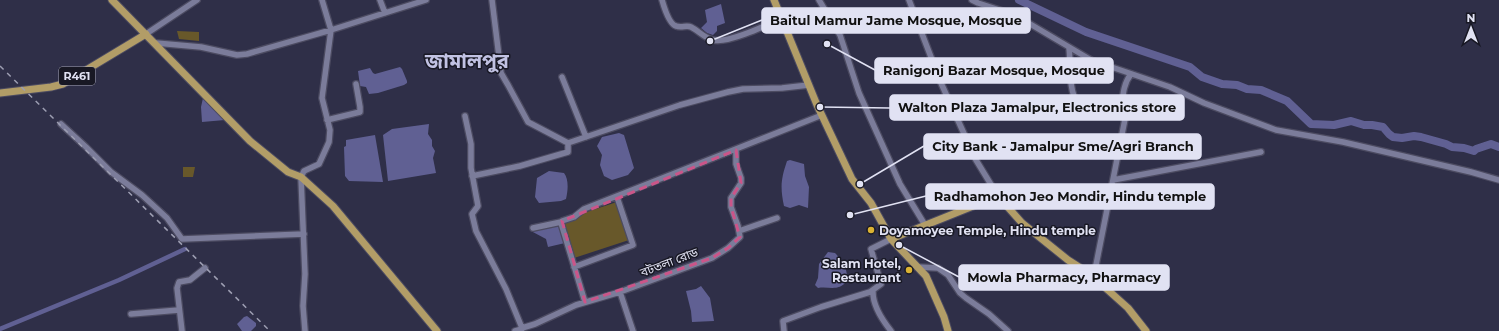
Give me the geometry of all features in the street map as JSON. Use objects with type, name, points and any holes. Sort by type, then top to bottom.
[{"type":"main road","points":[[112,0],[250,141],[288,172],[301,177],[333,206],[437,331]]},
{"type":"main road","points":[[774,0],[822,115],[852,179],[871,202],[891,239],[926,276],[944,317],[948,331]]},
{"type":"main road","name":"R461","points":[[0,93],[64,84],[146,34]]},
{"type":"main road","points":[[891,239],[998,196],[1022,223],[1068,260],[1090,274],[1128,308],[1146,331]]},
{"type":"street","points":[[146,34],[197,0]]},
{"type":"street","points":[[306,331],[301,177],[304,171],[319,164],[329,142],[330,130],[322,98],[331,30],[322,0]]},
{"type":"street","points":[[380,0],[385,13]]},
{"type":"street","points":[[156,44],[201,47],[237,55],[247,54],[331,30],[426,0]]},
{"type":"street","points":[[492,0],[501,73],[528,122],[568,143],[680,105],[728,92],[743,89],[782,88],[809,85]]},
{"type":"street","points":[[662,0],[672,23],[677,26],[691,27],[714,40],[730,38],[755,31],[782,18]]},
{"type":"street","points":[[819,0],[840,35],[859,93],[900,184],[925,225]]},
{"type":"street","points":[[909,0],[941,83],[976,160],[998,196]]},
{"type":"street","points":[[972,0],[1015,15],[1041,29],[1069,48],[1091,60],[1170,87],[1204,103],[1276,130],[1343,142],[1464,170],[1499,180]]},
{"type":"street","points":[[1069,48],[1071,84],[1075,100],[1078,103],[1122,105],[1127,109],[1096,265],[1090,274]]},
{"type":"street","points":[[1122,105],[1124,89],[1127,79],[1131,74]]},
{"type":"street","points":[[562,77],[586,137]]},
{"type":"street","points":[[327,120],[360,112],[356,84]]},
{"type":"street","points":[[533,228],[561,222],[584,209],[822,115]]},
{"type":"street","points":[[465,116],[471,144],[471,168],[478,206],[472,214],[476,231],[506,289],[522,329]]},
{"type":"street","points":[[61,124],[111,172],[142,195],[167,218],[182,239],[304,234]]},
{"type":"street","points":[[472,176],[520,166],[568,152],[568,143]]},
{"type":"street","points":[[736,150],[736,164],[741,178],[741,183],[731,198],[731,206],[739,231],[777,218]]},
{"type":"street","points":[[1113,180],[1261,152]]},
{"type":"street","points":[[574,267],[633,245],[617,196]]},
{"type":"street","points":[[561,222],[585,302]]},
{"type":"street","name":"বটতলা রোড","points":[[515,331],[535,324],[576,305],[620,292],[712,258],[728,248],[740,237],[739,231]]},
{"type":"street","points":[[784,331],[783,321],[873,290],[881,284],[871,249],[891,239]]},
{"type":"street","points":[[917,267],[938,268],[948,275],[960,293],[989,314],[1008,331]]},
{"type":"street","points":[[182,331],[177,288],[179,282],[190,280],[205,268]]},
{"type":"street","points":[[873,290],[872,297],[891,331]]},
{"type":"street","points":[[620,292],[633,331]]},
{"type":"street","points":[[131,314],[180,310]]},
{"type":"highlighted area","points":[[736,150],[741,183],[731,198],[731,207],[740,237],[728,248],[712,258],[585,302],[562,221]]},
{"type":"shaded area","points":[[177,31],[199,32],[199,41],[179,39]]},
{"type":"shaded area","points":[[183,167],[195,167],[193,177],[183,177]]},
{"type":"shaded area","points":[[617,202],[629,240],[571,259],[559,221]]},
{"type":"water","points":[[721,4],[725,23],[717,26],[717,31],[713,35],[707,33],[701,28],[707,22],[705,10]]},
{"type":"water","points":[[400,67],[407,81],[404,85],[378,93],[369,94],[366,87],[360,86],[358,71],[370,68],[375,74]]},
{"type":"water","points":[[203,98],[225,120],[202,122],[201,107]]},
{"type":"water","points":[[429,124],[428,134],[432,140],[432,146],[435,151],[433,158],[436,173],[388,181],[383,135],[392,129]]},
{"type":"water","points":[[619,133],[624,135],[634,168],[628,175],[612,180],[604,176],[600,165],[602,155],[597,146],[602,137]]},
{"type":"water","points":[[375,135],[383,182],[349,181],[345,176],[344,147],[346,146],[346,140]]},
{"type":"water","points":[[790,160],[804,164],[805,176],[809,187],[808,208],[799,205],[790,208],[784,206],[782,178],[787,161]]},
{"type":"water","points":[[549,171],[564,173],[566,176],[568,185],[566,199],[561,201],[539,203],[535,197],[537,178]]},
{"type":"water","points":[[559,219],[565,243],[548,247],[546,239],[531,231],[530,225]]},
{"type":"water","points":[[828,252],[835,253],[843,262],[847,273],[847,281],[837,288],[818,288],[815,285],[818,278],[819,264]]},
{"type":"water","points":[[701,286],[710,298],[714,321],[692,322],[686,291],[696,289]]},
{"type":"water","points":[[247,316],[256,323],[256,326],[251,331],[242,331],[237,324]]},
{"type":"waterway","points":[[1019,0],[1086,32],[1190,67],[1202,77],[1222,84],[1237,85],[1247,89],[1261,90],[1287,101],[1311,124],[1334,125],[1351,121],[1364,125],[1383,127],[1393,137],[1421,137],[1452,147],[1474,151],[1491,144],[1499,147]]},
{"type":"waterway","points":[[0,329],[119,280],[185,249]]},
{"type":"railway","points":[[0,66],[270,331]]},
{"type":"place","name":"Baitul Mamur Jame Mosque, Mosque","points":[[710,41]]},
{"type":"place","name":"Ranigonj Bazar Mosque, Mosque","points":[[827,44]]},
{"type":"place","name":"Walton Plaza Jamalpur, Electronics store","points":[[820,107]]},
{"type":"place","name":"City Bank - Jamalpur Sme/Agri Branch","points":[[860,184]]},
{"type":"place","name":"Radhamohon Jeo Mondir, Hindu temple","points":[[850,215]]},
{"type":"place","name":"Doyamoyee Temple, Hindu temple","points":[[871,230]]},
{"type":"place","name":"Mowla Pharmacy, Pharmacy","points":[[899,245]]},
{"type":"place","name":"Salam Hotel, Restaurant","points":[[909,270]]},
{"type":"district","name":"জামালপুর","points":[[467,61]]}]
